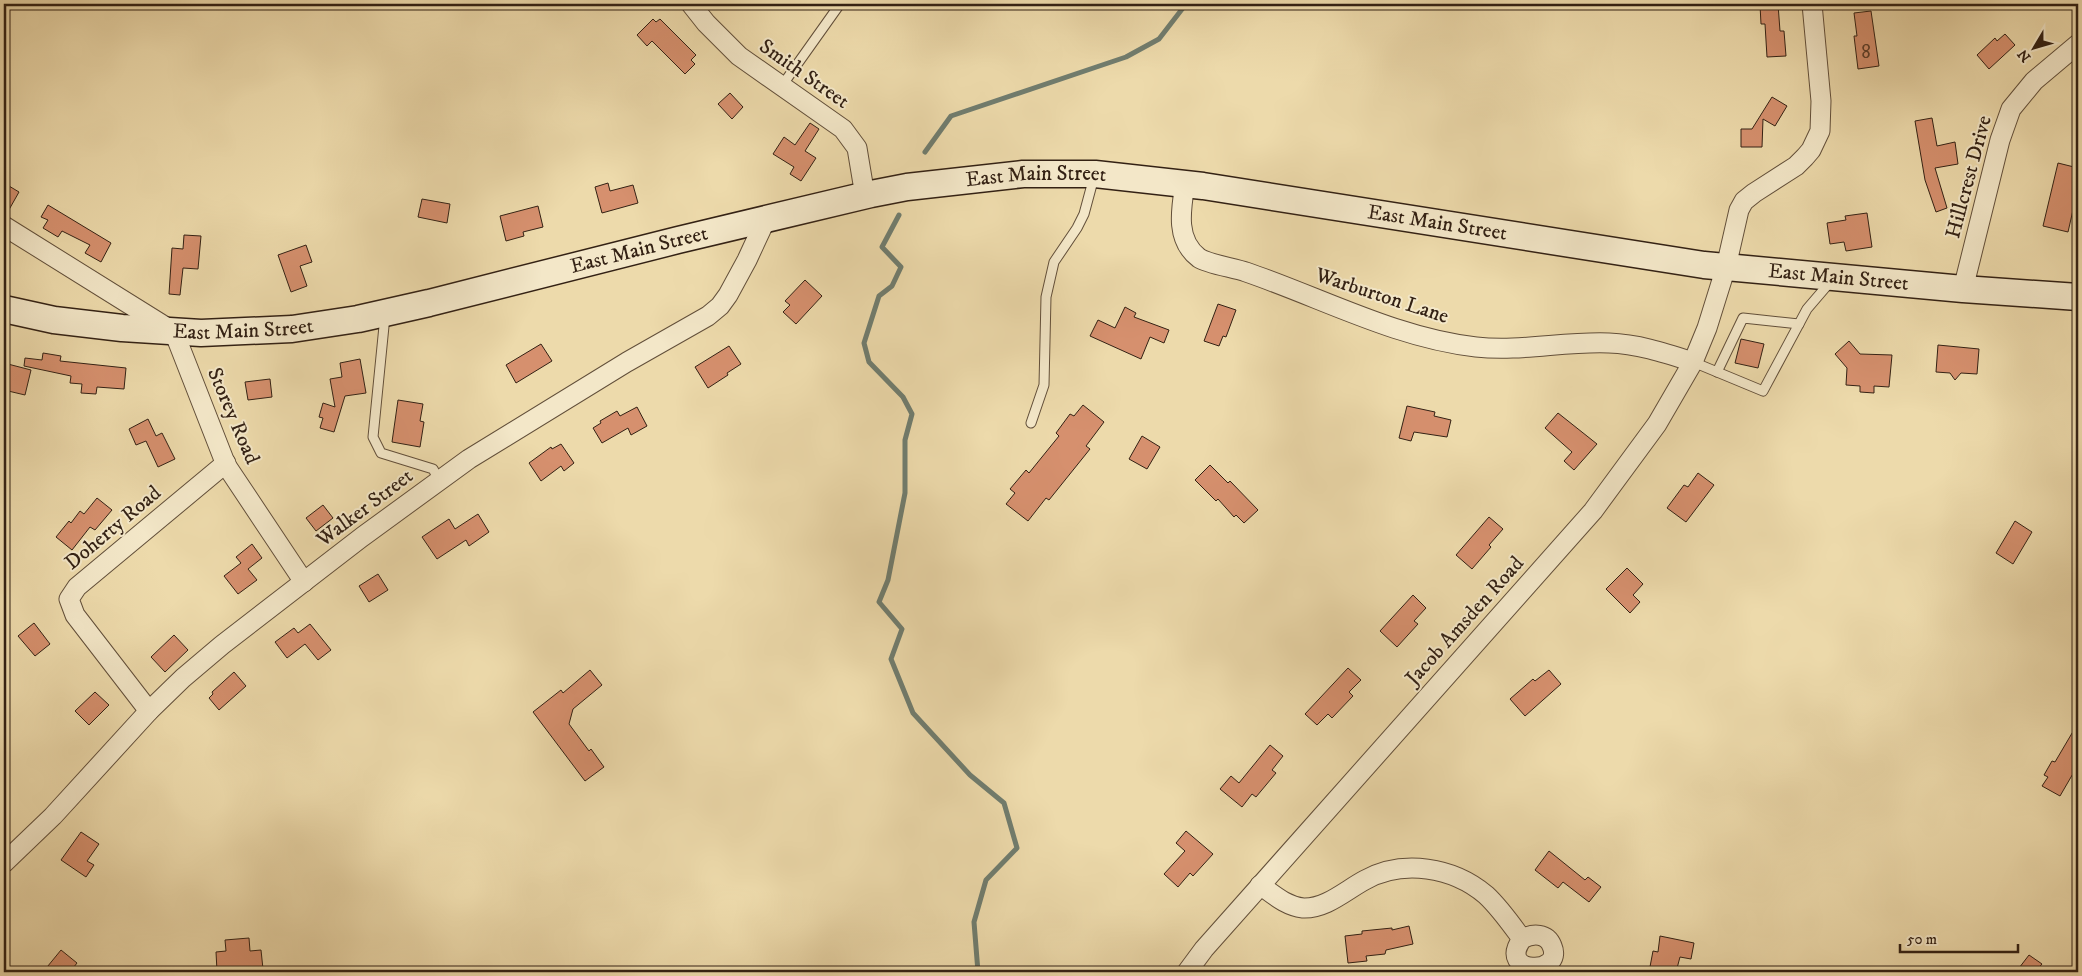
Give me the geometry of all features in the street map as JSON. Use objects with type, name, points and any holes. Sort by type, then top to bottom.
[{"type":"main road","name":"East Main Street","points":[[4,309],[88,325],[174,332],[246,332],[292,329],[386,313],[864,196],[907,187],[1023,174],[1095,174],[1185,184],[1704,265],[2078,298]]},
{"type":"street","name":"Smith Street","points":[[691,4],[725,44],[781,87],[843,129],[857,148],[864,196]]},
{"type":"street","name":"Jacob Amsden Road","points":[[1187,972],[1204,949],[1260,885],[1593,511],[1657,424],[1693,362],[1707,328],[1726,267],[1739,210],[1744,201],[1805,157],[1811,150],[1820,131],[1821,101],[1812,4]]},
{"type":"street","name":"Hillcrest Drive","points":[[1963,289],[2000,140],[2011,109],[2034,81],[2078,44]]},
{"type":"street","name":"Warburton Lane","points":[[1185,184],[1180,215],[1182,230],[1186,243],[1200,258],[1246,272],[1385,326],[1476,347],[1508,348],[1615,344],[1656,350],[1693,362]]},
{"type":"street","name":"Walker Street","points":[[4,863],[58,810],[149,711],[201,662],[304,582],[469,459],[627,362],[708,316],[720,306],[747,260],[766,219]]},
{"type":"street","points":[[4,226],[174,332]]},
{"type":"street","name":"Storey Road","points":[[174,332],[226,463],[304,582]]},
{"type":"street","name":"Doherty Road","points":[[149,711],[75,615],[69,599],[77,587],[226,463]]},
{"type":"street","points":[[1260,885],[1283,902],[1304,908],[1315,907],[1326,903],[1366,878],[1388,871],[1408,868],[1430,869],[1462,880],[1486,895],[1522,939]]},
{"type":"lane","points":[[781,87],[840,4]]},
{"type":"lane","points":[[1031,423],[1044,384],[1046,296],[1054,262],[1084,214],[1095,174]]},
{"type":"lane","points":[[1693,362],[1763,391],[1807,309],[1835,277]]},
{"type":"lane","points":[[386,313],[373,437],[381,453],[434,469],[439,480]]},
{"type":"lane","points":[[1717,372],[1743,318],[1799,324]]},
{"type":"building","points":[[1778,4],[1780,31],[1784,31],[1786,56],[1767,57],[1765,24],[1761,24],[1760,5]]},
{"type":"building","points":[[1871,11],[1879,66],[1858,69],[1854,36],[1857,36],[1854,13]]},
{"type":"building","points":[[653,19],[656,22],[660,19],[696,55],[691,60],[695,64],[685,74],[652,41],[647,46],[637,35]]},
{"type":"building","points":[[2005,34],[2015,45],[1989,69],[1977,55],[1995,38],[1997,41]]},
{"type":"building","points":[[730,93],[743,107],[732,119],[718,104]]},
{"type":"building","points":[[1772,97],[1787,106],[1775,126],[1763,119],[1762,147],[1741,147],[1741,129],[1752,129]]},
{"type":"building","points":[[1932,118],[1937,146],[1955,142],[1958,164],[1935,168],[1947,208],[1936,212],[1925,180],[1915,121]]},
{"type":"building","points":[[810,123],[819,129],[805,151],[816,158],[801,181],[790,174],[794,167],[773,154],[784,137],[795,145]]},
{"type":"building","points":[[2058,163],[2078,168],[2078,188],[2068,232],[2043,226]]},
{"type":"building","points":[[4,183],[19,192],[6,215],[4,215]]},
{"type":"building","points":[[608,183],[610,191],[633,185],[638,203],[602,213],[595,187]]},
{"type":"building","points":[[422,199],[450,204],[447,223],[418,217]]},
{"type":"building","points":[[48,205],[111,243],[101,262],[85,253],[90,245],[62,231],[58,237],[43,228],[48,220],[41,217]]},
{"type":"building","points":[[538,206],[543,227],[523,232],[524,236],[506,241],[500,216]]},
{"type":"building","points":[[1867,213],[1872,247],[1846,251],[1844,242],[1830,244],[1827,223],[1846,220],[1845,216]]},
{"type":"building","points":[[184,235],[201,236],[198,269],[183,268],[180,295],[169,294],[172,248],[183,249]]},
{"type":"building","points":[[306,245],[312,262],[300,266],[307,286],[291,292],[278,255]]},
{"type":"building","points":[[805,280],[822,296],[796,324],[783,312],[790,305],[785,301]]},
{"type":"building","points":[[1218,304],[1236,310],[1226,337],[1223,336],[1219,346],[1204,341]]},
{"type":"building","points":[[1125,307],[1136,313],[1134,317],[1169,330],[1164,343],[1150,337],[1141,359],[1090,336],[1098,320],[1115,328]]},
{"type":"building","points":[[1741,339],[1764,344],[1758,368],[1735,363]]},
{"type":"building","points":[[1849,341],[1860,354],[1892,355],[1889,387],[1874,386],[1874,393],[1860,392],[1860,386],[1846,385],[1847,368],[1835,354]]},
{"type":"building","points":[[541,344],[552,361],[516,383],[506,365]]},
{"type":"building","points":[[1938,345],[1979,349],[1977,374],[1961,373],[1955,380],[1950,373],[1936,372]]},
{"type":"building","points":[[729,346],[741,364],[708,388],[695,367]]},
{"type":"building","points":[[43,353],[61,356],[60,361],[126,368],[124,389],[97,387],[96,394],[81,393],[82,384],[70,383],[71,376],[24,366],[25,358],[42,360]]},
{"type":"building","points":[[360,359],[366,393],[345,396],[334,432],[320,428],[323,418],[319,417],[323,403],[335,407],[330,379],[342,377],[340,363]]},
{"type":"building","points":[[4,363],[31,370],[25,395],[4,390]]},
{"type":"building","points":[[270,379],[272,397],[248,400],[245,382]]},
{"type":"building","points":[[398,400],[423,404],[420,421],[424,422],[420,447],[392,442]]},
{"type":"building","points":[[1083,405],[1104,422],[1086,446],[1090,449],[1049,500],[1046,498],[1028,521],[1006,504],[1015,493],[1010,489],[1026,470],[1029,473],[1059,436],[1056,433],[1070,414],[1074,416]]},
{"type":"building","points":[[1407,406],[1435,412],[1434,416],[1451,420],[1447,437],[1414,432],[1411,441],[1399,438]]},
{"type":"building","points":[[637,407],[647,426],[631,435],[628,428],[602,443],[593,428],[601,423],[600,421],[617,411],[620,416]]},
{"type":"building","points":[[1558,413],[1597,444],[1574,470],[1564,461],[1572,452],[1545,428]]},
{"type":"building","points":[[148,419],[156,436],[162,433],[175,459],[158,467],[146,441],[136,445],[129,429]]},
{"type":"building","points":[[1142,436],[1160,447],[1147,469],[1129,459]]},
{"type":"building","points":[[561,444],[574,463],[564,471],[561,466],[541,481],[529,463],[551,447],[552,449]]},
{"type":"building","points":[[1210,465],[1228,483],[1230,481],[1258,510],[1244,523],[1236,515],[1234,517],[1218,499],[1216,501],[1195,480]]},
{"type":"building","points":[[1698,473],[1714,485],[1686,522],[1667,508],[1684,485],[1688,487]]},
{"type":"building","points":[[97,498],[112,510],[95,530],[90,527],[72,550],[56,537],[69,521],[71,523],[80,511],[84,514]]},
{"type":"building","points":[[323,505],[333,518],[316,531],[306,518]]},
{"type":"building","points":[[478,514],[489,532],[469,546],[466,540],[437,559],[422,537],[449,519],[455,529]]},
{"type":"building","points":[[1489,517],[1503,529],[1489,545],[1491,547],[1472,569],[1456,555]]},
{"type":"building","points":[[2015,521],[2032,532],[2013,564],[1996,553]]},
{"type":"building","points":[[252,544],[262,558],[248,569],[257,580],[238,594],[224,576],[241,563],[236,557]]},
{"type":"building","points":[[1627,568],[1643,584],[1633,595],[1640,602],[1630,613],[1606,589]]},
{"type":"building","points":[[378,574],[388,590],[369,602],[359,586]]},
{"type":"building","points":[[1413,595],[1426,608],[1414,621],[1418,624],[1397,647],[1380,631]]},
{"type":"building","points":[[34,623],[50,644],[35,656],[18,636]]},
{"type":"building","points":[[310,624],[331,650],[318,660],[305,644],[287,658],[275,642],[294,628],[298,633]]},
{"type":"building","points":[[174,635],[188,650],[165,672],[151,657]]},
{"type":"building","points":[[1348,668],[1361,680],[1349,692],[1353,696],[1332,718],[1328,714],[1317,725],[1305,714]]},
{"type":"building","points":[[590,670],[602,685],[573,709],[569,724],[589,751],[591,749],[604,767],[585,781],[533,712],[561,690],[563,693]]},
{"type":"building","points":[[1549,670],[1561,684],[1525,716],[1510,699],[1533,679],[1535,681]]},
{"type":"building","points":[[234,672],[246,686],[219,710],[209,698],[213,694],[212,692]]},
{"type":"building","points":[[95,692],[109,705],[89,725],[75,711]]},
{"type":"building","points":[[2078,723],[2078,765],[2060,796],[2042,786],[2048,777],[2044,775],[2052,761],[2055,762]]},
{"type":"building","points":[[1270,745],[1283,756],[1272,770],[1276,773],[1256,797],[1252,794],[1242,807],[1220,789],[1231,776],[1239,783]]},
{"type":"building","points":[[1186,831],[1213,854],[1193,876],[1190,873],[1178,887],[1164,874],[1185,851],[1176,843]]},
{"type":"building","points":[[81,832],[99,844],[87,861],[94,865],[86,877],[61,860]]},
{"type":"building","points":[[1549,851],[1585,880],[1588,877],[1601,887],[1589,902],[1563,882],[1558,888],[1535,870]]},
{"type":"building","points":[[1409,926],[1413,944],[1386,950],[1385,954],[1366,956],[1367,961],[1348,963],[1345,936],[1362,934],[1362,931],[1392,928],[1392,930]]},
{"type":"building","points":[[1660,936],[1694,943],[1691,959],[1680,957],[1676,972],[1649,972],[1653,951],[1658,952]]},
{"type":"building","points":[[249,938],[250,951],[261,950],[263,969],[217,971],[216,952],[226,951],[225,940]]},
{"type":"building","points":[[61,950],[77,963],[70,972],[43,972]]},
{"type":"building","points":[[2029,955],[2042,964],[2035,972],[2016,972]]},
{"type":"waterway","points":[[925,152],[951,116],[1126,57],[1159,39],[1186,4]]},
{"type":"waterway","points":[[899,215],[882,247],[901,267],[892,286],[879,296],[864,343],[869,362],[903,397],[912,414],[905,440],[905,493],[888,580],[879,602],[902,629],[891,659],[913,713],[970,775],[1004,803],[1017,848],[986,880],[974,922],[978,972]]}]
